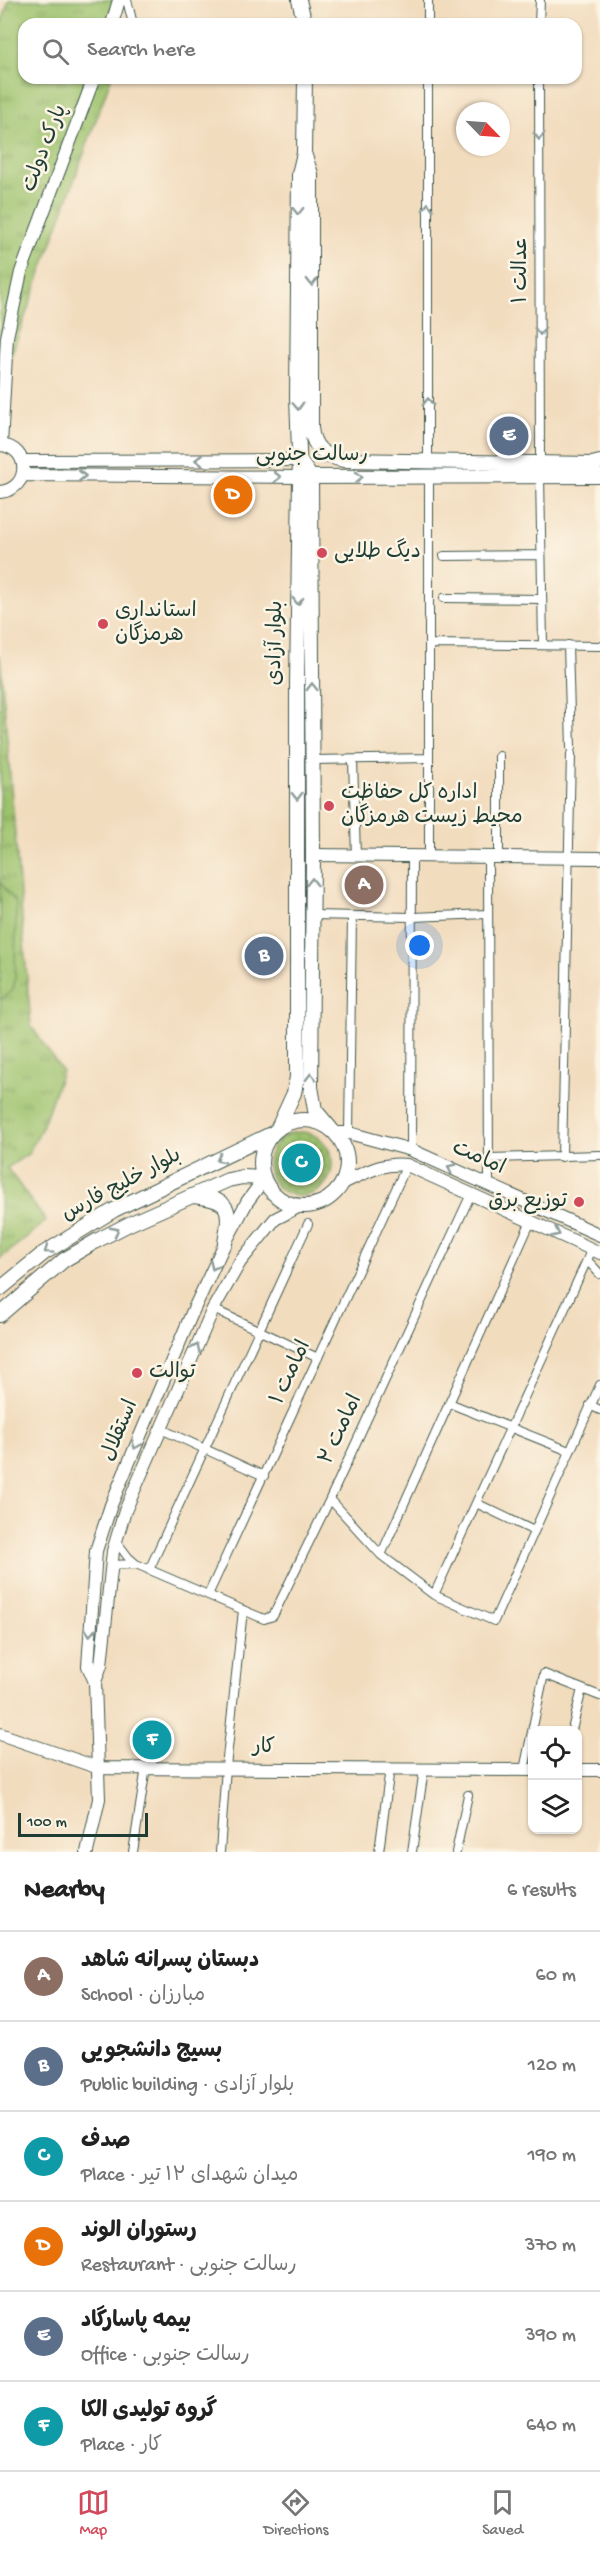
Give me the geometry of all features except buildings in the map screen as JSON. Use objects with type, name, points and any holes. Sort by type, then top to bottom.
[{"type":"main road","points":[[299,0],[304,18]]},
{"type":"main road","points":[[306,18],[310,0]]},
{"type":"main road","points":[[305,84],[304,153],[298,174],[299,460],[305,477]]},
{"type":"main road","points":[[304,153],[311,174],[313,437],[319,449],[331,457],[343,460],[388,461],[388,476]]},
{"type":"main road","name":"رسالت جنوبی","points":[[388,461],[473,461],[540,469]]},
{"type":"main road","points":[[473,461],[473,477]]},
{"type":"main road","name":"رسالت جنوبی","points":[[305,477],[473,477],[586,466],[600,476]]},
{"type":"main road","name":"بلوار آزادی","points":[[305,477],[312,760],[312,1099],[315,1110],[338,1132]]},
{"type":"main road","name":"بلوار آزادی","points":[[275,1131],[290,1105],[297,1081],[297,683],[305,477]]},
{"type":"main road","points":[[304,1120],[318,1122],[338,1132],[347,1163],[341,1184],[328,1199],[300,1206],[276,1196],[264,1179],[262,1154],[275,1131],[290,1122],[304,1120]]},
{"type":"main road","name":"بلوار خلیج فارس","points":[[0,1289],[44,1252],[114,1210],[275,1131]]},
{"type":"main road","name":"بلوار خلیج فارس","points":[[0,1315],[64,1260],[129,1224],[228,1180],[243,1177],[264,1179]]},
{"type":"main road","points":[[191,1196],[211,1198],[223,1203],[228,1215],[225,1243]]},
{"type":"street","points":[[114,18],[119,0]]},
{"type":"street","points":[[127,0],[132,18]]},
{"type":"street","points":[[428,0],[428,18]]},
{"type":"street","points":[[539,18],[540,0]]},
{"type":"street","name":"پارک دولت","points":[[1,445],[7,337],[21,272],[92,84]]},
{"type":"street","points":[[428,84],[428,461]]},
{"type":"street","name":"عدالت ۱","points":[[539,84],[543,645]]},
{"type":"street","points":[[0,492],[14,488],[23,475],[23,461],[15,449],[1,445]]},
{"type":"street","name":"رسالت جنوبی","points":[[23,461],[299,460]]},
{"type":"street","name":"رسالت جنوبی","points":[[23,475],[305,477]]},
{"type":"street","points":[[429,477],[429,856]]},
{"type":"street","points":[[444,556],[541,555]]},
{"type":"street","points":[[444,598],[542,599]]},
{"type":"street","points":[[430,644],[600,646]]},
{"type":"street","points":[[562,1157],[571,751],[568,645]]},
{"type":"street","points":[[489,1185],[488,914],[494,858],[499,756]]},
{"type":"street","points":[[312,760],[429,758]]},
{"type":"street","points":[[353,760],[356,856]]},
{"type":"street","points":[[313,855],[600,858]]},
{"type":"street","points":[[393,1163],[384,1158],[386,1149],[406,1148],[412,856]]},
{"type":"street","points":[[312,915],[412,917],[488,914]]},
{"type":"street","points":[[338,1132],[352,916]]},
{"type":"street","name":"امامت","points":[[338,1132],[406,1148],[600,1234]]},
{"type":"street","points":[[489,1158],[600,1155]]},
{"type":"street","name":"امامت","points":[[341,1184],[378,1166],[393,1163],[407,1165],[531,1221],[593,1254]]},
{"type":"street","name":"امامت ۱","points":[[208,1595],[407,1165]]},
{"type":"street","name":"استقلال","points":[[87,1852],[99,1799],[94,1682],[88,1666],[96,1551],[115,1494],[192,1313],[247,1202],[264,1179]]},
{"type":"street","name":"امامت ۲","points":[[136,1564],[264,1619],[273,1616],[330,1499],[471,1194]]},
{"type":"street","name":"استقلال","points":[[94,1682],[101,1665],[111,1564],[125,1511],[213,1309],[240,1262],[275,1219],[300,1206]]},
{"type":"street","points":[[381,1555],[531,1221]]},
{"type":"street","points":[[148,1570],[308,1224]]},
{"type":"street","points":[[593,1254],[600,1274]]},
{"type":"street","points":[[434,1595],[593,1254]]},
{"type":"street","points":[[213,1309],[318,1358]]},
{"type":"street","points":[[330,1499],[381,1555],[434,1595],[494,1621],[600,1385]]},
{"type":"street","points":[[449,1402],[569,1451]]},
{"type":"street","points":[[590,1405],[600,1410]]},
{"type":"street","points":[[161,1429],[264,1476]]},
{"type":"street","points":[[476,1503],[534,1531]]},
{"type":"street","points":[[116,1541],[136,1564]]},
{"type":"street","points":[[111,1564],[136,1564]]},
{"type":"street","points":[[220,1852],[226,1767],[243,1610]]},
{"type":"street","points":[[535,1726],[544,1674],[600,1696]]},
{"type":"street","points":[[573,1726],[582,1689]]},
{"type":"street","name":"کار","points":[[0,1734],[99,1768],[528,1770]]},
{"type":"street","points":[[133,1852],[146,1767]]},
{"type":"street","points":[[379,1852],[390,1768]]},
{"type":"street","points":[[412,1852],[424,1769]]},
{"type":"street","points":[[582,1770],[600,1770]]},
{"type":"street","points":[[456,1852],[468,1795]]},
{"type":"green space","points":[[9,0],[117,0],[116,18],[18,18],[18,84],[109,84],[0,386],[0,28]]},
{"type":"green space","points":[[0,655],[31,1026],[62,1071],[42,1127],[28,1154],[7,1168],[46,1221],[0,1259]]},
{"type":"green space","points":[[0,882],[16,903],[15,980],[13,990],[0,1000]]},
{"type":"green space","points":[[294,1132],[306,1132],[323,1141],[330,1152],[332,1164],[330,1176],[323,1187],[306,1196],[294,1196],[282,1191],[273,1182],[268,1170],[268,1158],[273,1146],[282,1137]]},
{"type":"waterway","points":[[271,466],[280,466]]},
{"type":"waterway","points":[[321,466],[341,466]]},
{"type":"place","name":"بیمه پاسارگاد","points":[[509,436]]},
{"type":"place","name":"رستوران الوند","points":[[233,495]]},
{"type":"place","name":"دیگ طلایی","points":[[322,553]]},
{"type":"place","name":"استانداری هرمزگان","points":[[103,624]]},
{"type":"place","name":"اداره کل حفاظت محیط زیست هرمزگان","points":[[329,806]]},
{"type":"place","name":"دبستان پسرانه شاهد","points":[[364,885]]},
{"type":"place","name":"بسیج دانشجویی","points":[[264,956]]},
{"type":"place","name":"صدف","points":[[301,1163]]},
{"type":"place","name":"توزیع برق","points":[[579,1202]]},
{"type":"place","name":"توالت","points":[[137,1373]]},
{"type":"place","name":"گروه تولیدی الکا","points":[[152,1740]]}]
